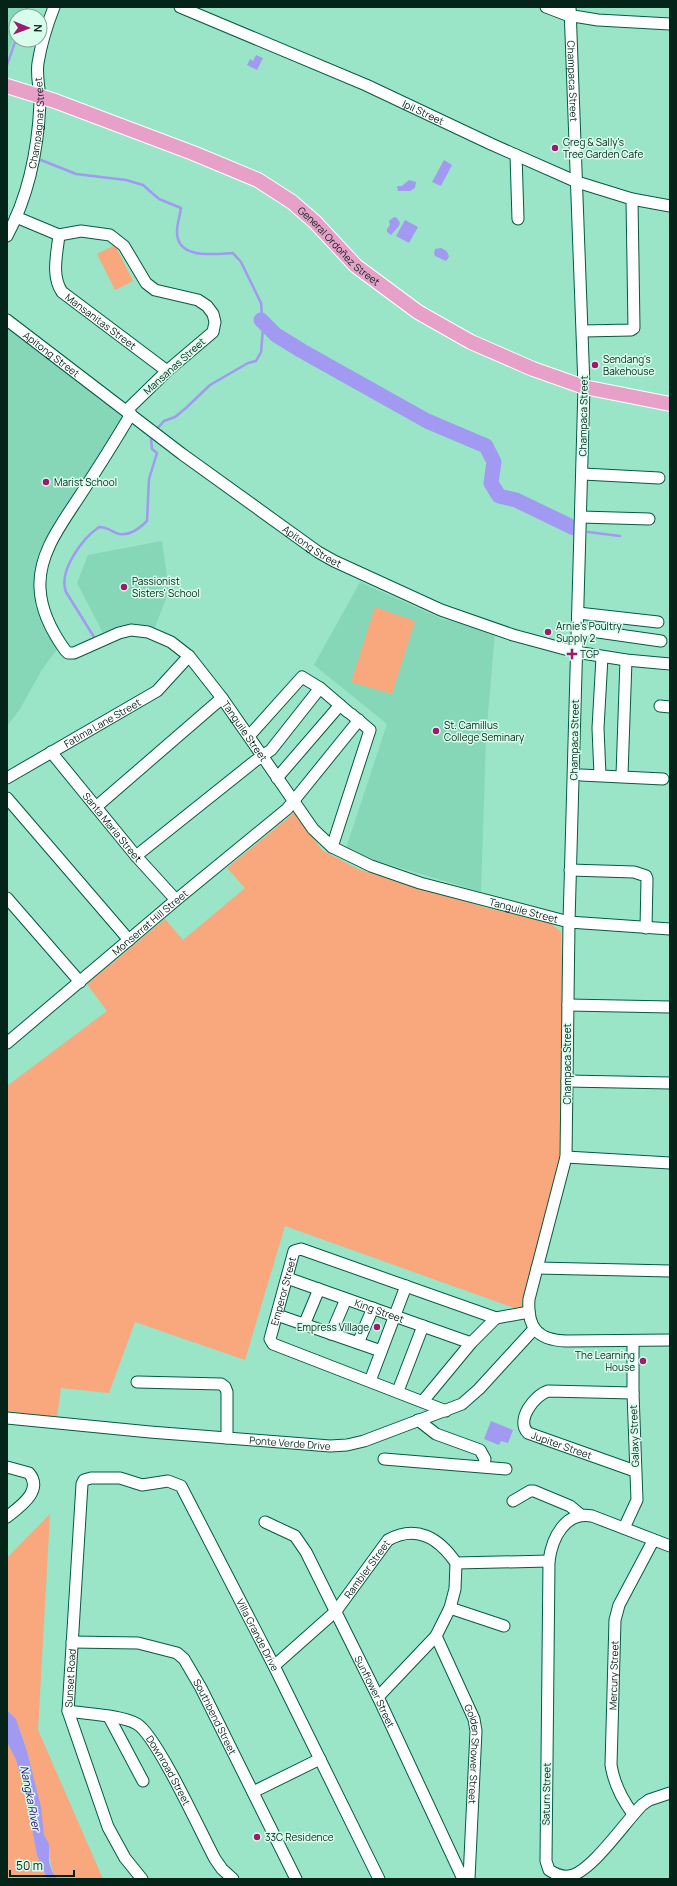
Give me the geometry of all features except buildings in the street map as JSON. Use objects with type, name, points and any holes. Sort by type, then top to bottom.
[{"type":"main road","name":"General Ordoñez Street","points":[[7,86],[40,96],[192,153],[258,180],[292,202],[314,222],[356,266],[424,315],[471,342],[533,369],[584,386],[670,404]]},
{"type":"street","name":"Champagnat Street","points":[[7,236],[16,217],[34,159],[40,96],[37,65],[40,47],[54,7]]},
{"type":"street","name":"Ipil Street","points":[[180,7],[366,85],[577,182],[632,199],[670,206]]},
{"type":"street","points":[[546,7],[607,21],[670,24]]},
{"type":"street","name":"Champaca Street","points":[[534,1329],[529,1312],[529,1299],[566,1157],[570,870],[583,474],[584,386],[570,12]]},
{"type":"street","points":[[516,155],[518,219]]},
{"type":"street","points":[[583,331],[631,330],[634,328],[632,199]]},
{"type":"street","points":[[16,217],[60,235]]},
{"type":"street","name":"Mansanas Street","points":[[60,235],[81,231],[110,235],[124,246],[146,283],[156,290],[198,300],[213,314],[215,322],[213,332],[167,371],[128,412]]},
{"type":"street","name":"Mansanitas Street","points":[[60,235],[56,274],[58,284],[62,292],[167,371]]},
{"type":"street","name":"Apitong Street","points":[[7,320],[270,518],[334,561],[442,610],[513,635],[576,652],[602,657],[670,664]]},
{"type":"street","name":"Tanguile Street","points":[[128,412],[51,542],[41,572],[40,588],[42,603],[47,618],[61,644],[68,653],[74,653],[119,633],[131,630],[148,632],[171,642],[189,656],[222,698],[263,756],[279,775],[294,802],[313,828],[332,847],[371,866],[420,883],[569,922],[670,930]]},
{"type":"street","points":[[583,474],[659,478]]},
{"type":"street","points":[[581,517],[649,519]]},
{"type":"street","points":[[578,613],[658,622]]},
{"type":"street","points":[[577,629],[661,641]]},
{"type":"street","name":"Fatima Lane Street","points":[[7,778],[157,691],[189,656]]},
{"type":"street","points":[[600,775],[598,728],[602,657]]},
{"type":"street","points":[[622,776],[626,660]]},
{"type":"street","points":[[249,736],[298,679],[302,677],[320,688],[369,729],[370,732],[332,847]]},
{"type":"street","points":[[136,856],[271,750],[320,688]]},
{"type":"street","points":[[96,807],[222,698]]},
{"type":"street","points":[[279,775],[350,713]]},
{"type":"street","name":"Monserrat Hill Street","points":[[7,1043],[176,900],[275,820],[294,802],[350,713]]},
{"type":"street","name":"Santa Maria Street","points":[[51,752],[136,856],[176,900]]},
{"type":"street","points":[[581,775],[663,779]]},
{"type":"street","points":[[7,798],[128,940]]},
{"type":"street","points":[[570,870],[634,872],[646,876],[646,928]]},
{"type":"street","points":[[7,898],[80,982]]},
{"type":"street","points":[[568,1005],[670,1007]]},
{"type":"street","points":[[567,1081],[670,1084]]},
{"type":"street","points":[[566,1157],[670,1163]]},
{"type":"street","name":"Emperor Street","points":[[446,1411],[398,1391],[273,1344],[270,1339],[294,1251],[301,1249],[496,1318],[529,1312]]},
{"type":"street","points":[[537,1268],[670,1271]]},
{"type":"street","name":"King Street","points":[[287,1278],[471,1344]]},
{"type":"street","points":[[370,1381],[406,1286]]},
{"type":"street","points":[[304,1325],[319,1289]]},
{"type":"street","points":[[331,1334],[346,1299]]},
{"type":"street","points":[[358,1343],[373,1308]]},
{"type":"street","points":[[277,1315],[381,1351]]},
{"type":"street","points":[[423,1401],[471,1344],[496,1318]]},
{"type":"street","points":[[398,1391],[423,1326]]},
{"type":"street","points":[[534,1329],[545,1338],[557,1340],[670,1340]]},
{"type":"street","name":"Ponte Verde Drive","points":[[7,1418],[150,1432],[328,1446],[347,1445],[371,1438],[462,1404],[469,1399],[534,1329]]},
{"type":"street","name":"Galaxy Street","points":[[624,1528],[637,1500],[633,1393],[633,1341]]},
{"type":"street","points":[[137,1382],[221,1384],[225,1387],[227,1392],[227,1438]]},
{"type":"street","name":"Jupiter Street","points":[[633,1393],[548,1391],[543,1393],[534,1402],[524,1417],[523,1423],[524,1428],[528,1433],[635,1471]]},
{"type":"street","points":[[418,1420],[436,1434],[480,1450],[485,1459],[484,1466]]},
{"type":"street","points":[[384,1459],[506,1468]]},
{"type":"street","points":[[7,1467],[24,1471],[30,1475],[34,1483],[32,1494],[7,1517]]},
{"type":"street","name":"Villa Grande Drive","points":[[82,1484],[84,1480],[91,1478],[120,1478],[142,1486],[168,1481],[181,1486],[274,1666],[379,1879]]},
{"type":"street","name":"Sunset Road","points":[[82,1484],[68,1711],[108,1828],[125,1858],[142,1879]]},
{"type":"street","points":[[513,1501],[530,1491],[534,1491],[570,1506],[581,1515]]},
{"type":"street","points":[[378,1698],[436,1636],[450,1608],[455,1589],[456,1563],[549,1561],[554,1537],[573,1518],[581,1515],[592,1516],[653,1541],[670,1546]]},
{"type":"street","name":"Sunflower Street","points":[[265,1522],[298,1539],[306,1552],[378,1698],[463,1879]]},
{"type":"street","name":"Rambler Street","points":[[274,1666],[336,1611],[388,1540],[400,1534],[421,1534],[442,1545],[456,1563]]},
{"type":"street","name":"Mercury Street","points":[[633,1814],[622,1800],[613,1776],[611,1765],[615,1620],[619,1605],[653,1541]]},
{"type":"street","name":"Saturn Street","points":[[549,1561],[546,1860],[549,1870],[558,1875],[570,1876],[586,1868],[633,1814],[649,1800],[670,1793]]},
{"type":"street","points":[[450,1608],[504,1626]]},
{"type":"street","name":"Golden Shower Street","points":[[436,1636],[474,1719],[476,1731],[469,1879]]},
{"type":"street","name":"Southbend Street","points":[[72,1642],[138,1643],[177,1653],[184,1659],[201,1688],[296,1879]]},
{"type":"street","name":"Downroad Street","points":[[68,1711],[109,1716],[136,1723],[148,1734],[157,1748],[215,1859],[222,1869],[233,1879]]},
{"type":"street","points":[[109,1716],[143,1781]]},
{"type":"street","points":[[253,1792],[320,1759]]},
{"type":"shaded area","points":[[7,7],[24,7],[8,8],[8,48],[10,48],[7,58]]},
{"type":"shaded area","points":[[115,245],[133,281],[115,290],[97,254]]},
{"type":"shaded area","name":"Marist School","points":[[7,324],[126,414],[42,550],[35,606],[58,648],[41,671],[20,709],[7,726]]},
{"type":"shaded area","name":"Passionist Sisters' School","points":[[162,541],[169,591],[155,627],[130,625],[103,633],[77,583],[88,555]]},
{"type":"shaded area","name":"St. Camillus College Seminary","points":[[360,582],[442,619],[495,631],[486,738],[481,892],[377,861],[346,848],[387,724],[314,665]]},
{"type":"shaded area","points":[[375,607],[415,621],[392,694],[351,682]]},
{"type":"shaded area","points":[[295,812],[322,850],[358,869],[487,908],[549,922],[561,932],[563,1004],[560,1162],[529,1276],[525,1308],[517,1309],[285,1226],[245,1360],[135,1322],[109,1393],[61,1388],[57,1418],[7,1411],[7,1086],[107,1011],[87,984],[165,919],[183,940],[245,888],[227,868]]},
{"type":"shaded area","points":[[50,1514],[38,1730],[103,1879],[57,1879],[52,1868],[47,1841],[44,1835],[36,1788],[26,1748],[14,1717],[7,1710],[7,1558]]},
{"type":"shaded area","points":[[7,1733],[8,1744],[16,1760],[24,1786],[37,1855],[47,1879],[7,1879]]},
{"type":"water","points":[[256,55],[263,58],[257,70],[247,65],[250,59],[253,61]]},
{"type":"water","points":[[444,160],[452,165],[441,186],[432,182]]},
{"type":"water","points":[[409,180],[416,182],[415,188],[410,191],[398,191],[397,186],[402,186]]},
{"type":"water","points":[[394,217],[397,218],[400,223],[391,235],[387,232],[387,229],[390,225],[389,221]]},
{"type":"water","points":[[405,220],[418,227],[409,243],[396,236]]},
{"type":"water","points":[[441,248],[448,254],[449,257],[446,261],[435,256],[435,249]]},
{"type":"water","points":[[491,1421],[513,1430],[508,1443],[501,1441],[499,1445],[484,1439]]},
{"type":"water","name":"Nangka River","points":[[7,1710],[16,1719],[27,1751],[41,1807],[44,1835],[49,1844],[49,1862],[57,1879],[47,1879],[37,1855],[24,1786],[16,1760],[8,1744]]},
{"type":"waterway","points":[[7,65],[13,48]]},
{"type":"waterway","points":[[41,160],[76,174],[126,180],[143,185],[159,199],[181,208],[177,232],[179,241],[183,247],[198,253],[233,253],[241,262],[261,303],[263,329],[261,352],[256,361],[248,363],[210,385],[186,408],[175,417],[164,421],[156,430]]},
{"type":"waterway","points":[[261,320],[276,335],[302,351],[427,421],[486,446],[494,462],[491,483],[499,496],[516,500],[574,528]]},
{"type":"waterway","points":[[94,637],[66,592],[64,584],[65,575],[68,565],[79,547],[92,532],[99,527],[106,528],[120,534],[129,534],[137,530],[147,521],[149,479],[157,453],[152,449],[151,439],[153,435]]},
{"type":"waterway","points":[[588,532],[620,536]]},
{"type":"place","name":"Greg & Sally's Tree Garden Cafe","points":[[555,148]]},
{"type":"place","name":"Sendang's Bakehouse","points":[[595,365]]},
{"type":"place","name":"Marist School","points":[[46,482]]},
{"type":"place","name":"Passionist Sisters' School","points":[[124,587]]},
{"type":"place","name":"Arnie's Poultry Supply 2","points":[[548,632]]},
{"type":"place","name":"TGP","points":[[572,654]]},
{"type":"place","name":"St. Camillus College Seminary","points":[[436,731]]},
{"type":"place","name":"Empress Village","points":[[377,1327]]},
{"type":"place","name":"The Learning House","points":[[643,1361]]},
{"type":"place","name":"33C Residence","points":[[257,1837]]}]
